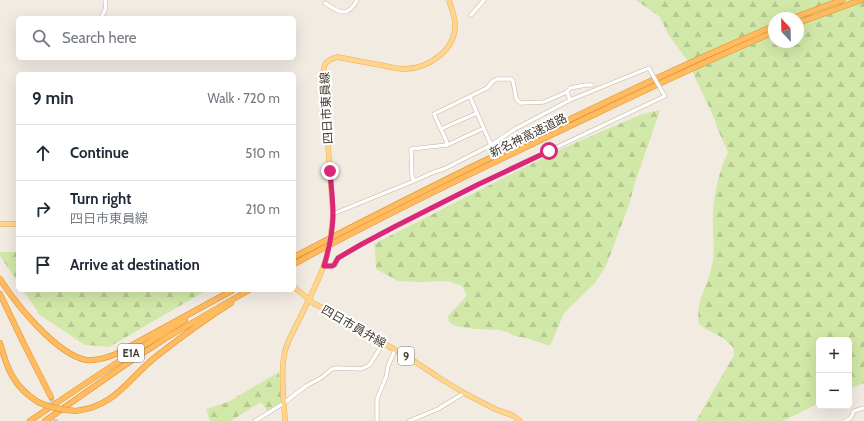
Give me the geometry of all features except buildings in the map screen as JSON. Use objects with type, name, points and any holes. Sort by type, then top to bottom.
[{"type":"highway","points":[[804,14],[842,0]]},
{"type":"highway","points":[[804,21],[861,0]]},
{"type":"highway","name":"新名神高速道路","points":[[296,256],[383,211],[566,121],[738,40],[768,28]]},
{"type":"highway","name":"新名神高速道路","points":[[296,263],[379,219],[500,160],[681,73],[768,35]]},
{"type":"highway","points":[[0,279],[17,303],[46,335],[68,352],[87,360],[101,359],[116,354],[230,292]]},
{"type":"highway","name":"E1A","points":[[30,421],[162,333],[231,292]]},
{"type":"highway","name":"E1A","points":[[45,421],[160,342],[245,292]]},
{"type":"highway","points":[[0,343],[7,365],[14,379],[30,397],[52,408],[76,411],[84,410],[100,405],[114,396],[158,354],[249,292]]},
{"type":"highway","points":[[0,294],[51,397]]},
{"type":"main road","name":"四日市東員線","points":[[285,421],[283,370],[286,350],[290,338],[324,266],[332,225],[333,214],[323,76],[324,66],[327,62],[338,57],[405,69],[432,62],[447,48],[454,35],[454,16],[449,0]]},
{"type":"main road","points":[[0,224],[16,224]]},
{"type":"main road","name":"四日市員弁線","points":[[296,289],[313,303],[348,321],[382,343],[411,359],[438,378],[495,409],[514,416],[520,421]]},
{"type":"street","points":[[103,16],[106,8],[105,0]]},
{"type":"street","points":[[325,3],[334,10],[347,12],[354,7],[357,0]]},
{"type":"street","points":[[471,15],[484,0]]},
{"type":"street","points":[[324,266],[334,265],[338,258],[394,227],[463,192],[665,96],[664,93],[649,68],[570,100],[515,129],[491,145],[444,169],[333,214]]},
{"type":"street","points":[[447,145],[434,114],[487,88],[497,79],[510,79],[513,81],[516,98],[518,102],[521,103],[544,102],[567,92],[570,88],[592,85]]},
{"type":"street","points":[[567,92],[570,100]]},
{"type":"street","points":[[470,97],[491,145]]},
{"type":"street","points":[[441,129],[477,113]]},
{"type":"street","points":[[414,181],[412,176],[411,149],[447,145],[484,128]]},
{"type":"street","points":[[255,421],[284,403],[306,386],[336,368],[360,368],[368,366],[372,363],[382,343]]},
{"type":"street","points":[[377,421],[377,399],[386,377],[388,366],[396,350]]},
{"type":"street","points":[[409,421],[438,409],[464,393]]},
{"type":"street","points":[[845,421],[852,417],[854,410],[864,408]]},
{"type":"green space","points":[[636,0],[864,0],[864,383],[852,388],[852,337],[816,337],[816,404],[783,421],[696,421],[734,355],[733,347],[723,338],[699,324],[698,316],[700,301],[713,260],[713,216],[715,197],[721,169],[728,152],[687,60],[668,34],[660,17]]},
{"type":"green space","points":[[660,110],[636,179],[629,205],[606,266],[595,283],[564,313],[550,346],[526,338],[514,336],[508,332],[499,330],[455,326],[449,322],[448,316],[467,295],[462,286],[448,281],[398,281],[376,269],[374,244],[559,150],[642,114]]},
{"type":"green space","points":[[0,252],[16,252],[16,279],[0,256]]},
{"type":"green space","points":[[24,292],[204,292],[109,347],[85,345],[40,315]]},
{"type":"green space","points":[[279,372],[281,402],[267,411],[261,402],[232,421],[210,421],[206,409],[228,402]]},
{"type":"tunnel","points":[[51,397],[55,411],[55,421]]},
{"type":"route","points":[[330,171],[333,214],[330,240],[324,266],[328,267],[334,265],[338,258],[394,227],[549,151]]}]
